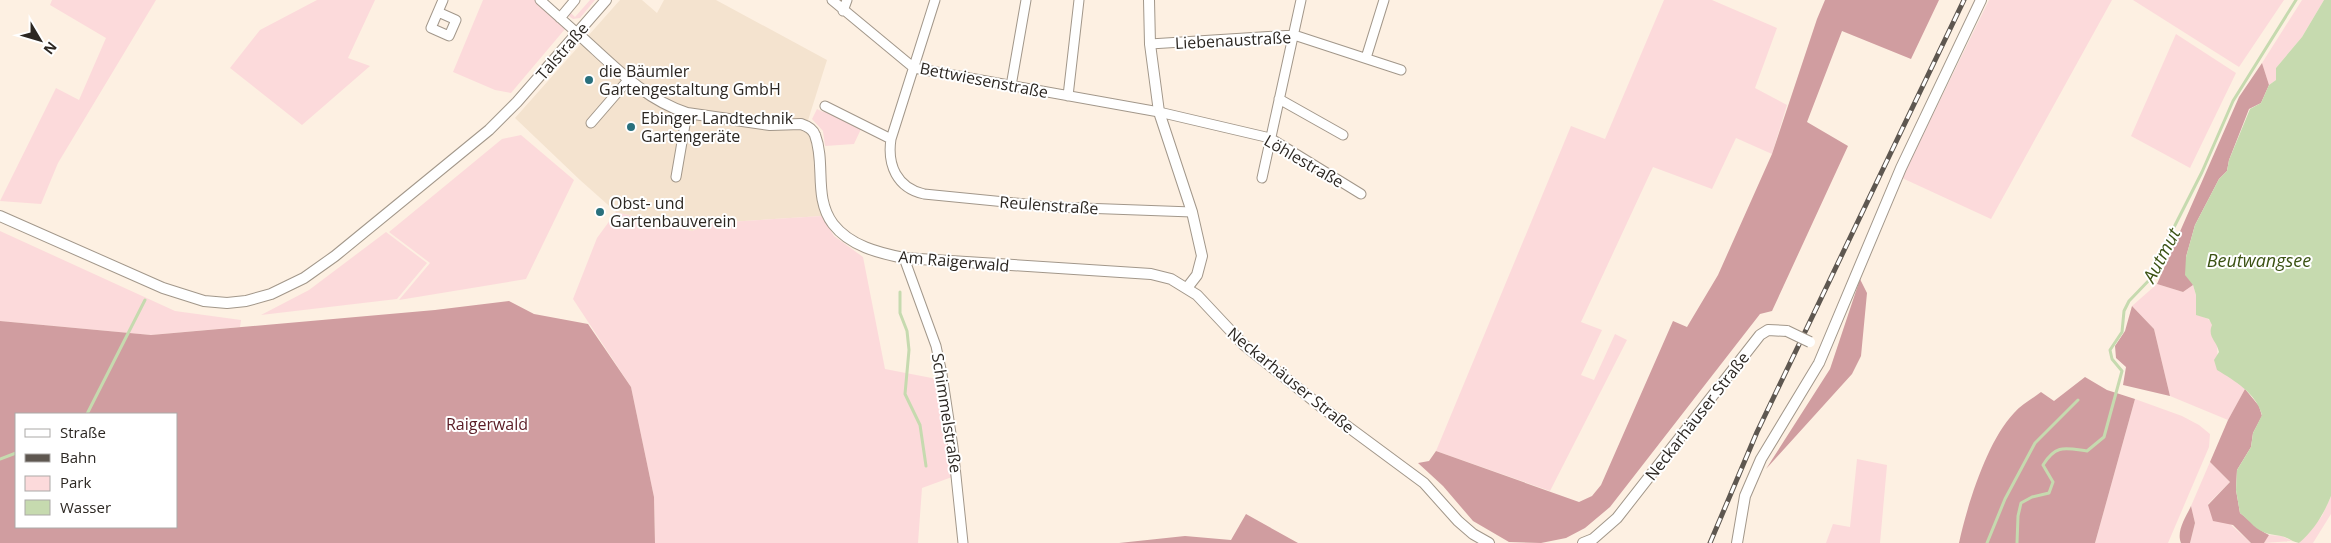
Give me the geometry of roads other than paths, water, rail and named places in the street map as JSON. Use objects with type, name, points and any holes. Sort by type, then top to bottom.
[{"type":"street","points":[[438,12],[443,0]]},
{"type":"street","points":[[540,0],[577,33]]},
{"type":"street","points":[[560,18],[575,0]]},
{"type":"street","name":"Talstraße","points":[[0,216],[162,288],[204,301],[227,303],[246,301],[271,294],[304,278],[335,256],[489,130],[517,102],[606,0]]},
{"type":"street","name":"Bettwiesenstraße","points":[[832,0],[914,68],[1159,112]]},
{"type":"street","points":[[843,11],[847,0]]},
{"type":"street","points":[[825,106],[891,139],[935,0]]},
{"type":"street","points":[[1011,86],[1026,0]]},
{"type":"street","points":[[1068,96],[1079,0]]},
{"type":"street","points":[[1149,0],[1150,44],[1159,112],[1192,212],[1202,256],[1197,275],[1187,288]]},
{"type":"street","points":[[1262,178],[1301,0]]},
{"type":"street","points":[[1366,58],[1384,0]]},
{"type":"street","points":[[1737,543],[1745,496],[1761,459],[1804,390],[1901,168],[1981,0]]},
{"type":"street","name":"Am Raigerwald","points":[[577,33],[654,99],[687,114],[757,124],[801,124],[807,126],[815,133],[822,197],[826,213],[834,225],[861,245],[877,252],[904,258],[1151,274],[1170,279],[1187,288]]},
{"type":"street","name":"Liebenaustraße","points":[[1150,44],[1294,35],[1401,70]]},
{"type":"street","points":[[591,123],[629,79]]},
{"type":"street","points":[[1279,99],[1343,135]]},
{"type":"street","name":"Löhlestraße","points":[[1159,112],[1270,138],[1361,194]]},
{"type":"street","points":[[676,177],[687,114]]},
{"type":"street","name":"Reulenstraße","points":[[891,139],[890,161],[893,170],[908,188],[924,194],[1045,206],[1192,212]]},
{"type":"street","name":"Schimmelstraße","points":[[904,258],[936,346],[942,374],[954,455],[963,543]]},
{"type":"street","name":"Neckarhäuser Straße","points":[[1187,288],[1243,344],[1331,415],[1424,483],[1458,521],[1473,534],[1489,543]]},
{"type":"street","name":"Neckarhäuser Straße","points":[[1583,543],[1594,539],[1617,518],[1760,335],[1768,330],[1787,331],[1823,350]]},
{"type":"water","name":"Beutwangsee","points":[[2324,0],[2331,0],[2331,496],[2318,521],[2299,543],[2260,531],[2240,513],[2236,490],[2237,470],[2251,447],[2253,433],[2262,415],[2255,400],[2244,388],[2217,370],[2214,360],[2219,352],[2211,336],[2212,325],[2209,319],[2196,315],[2196,295],[2193,285],[2185,275],[2186,257],[2195,225],[2219,179],[2227,171],[2229,160],[2250,109],[2261,103],[2269,85],[2276,80],[2276,68],[2302,37]]},
{"type":"waterway","name":"Autmut","points":[[2017,543],[2018,516],[2021,503],[2032,497],[2049,493],[2053,482],[2043,465],[2048,458],[2062,449],[2087,451],[2104,437],[2122,371],[2112,359],[2110,350],[2122,332],[2124,311],[2129,301],[2154,275],[2166,243],[2202,172],[2233,101],[2296,0]]},
{"type":"waterway","points":[[900,292],[900,313],[907,331],[909,350],[905,394],[920,425],[926,466]]},
{"type":"waterway","points":[[88,413],[145,300]]},
{"type":"waterway","points":[[1987,543],[2005,499],[2035,443],[2078,400]]},
{"type":"waterway","points":[[0,459],[15,453]]},
{"type":"railway","points":[[1710,543],[1757,432],[1964,0]]},
{"type":"place","name":"die Bäumler Gartengestaltung GmbH","points":[[589,80]]},
{"type":"place","name":"Ebinger Landtechnik Gartengeräte","points":[[631,127]]},
{"type":"place","name":"Obst- und Gartenbauverein","points":[[600,212]]},
{"type":"park label","name":"Raigerwald","points":[[487,424]]}]
